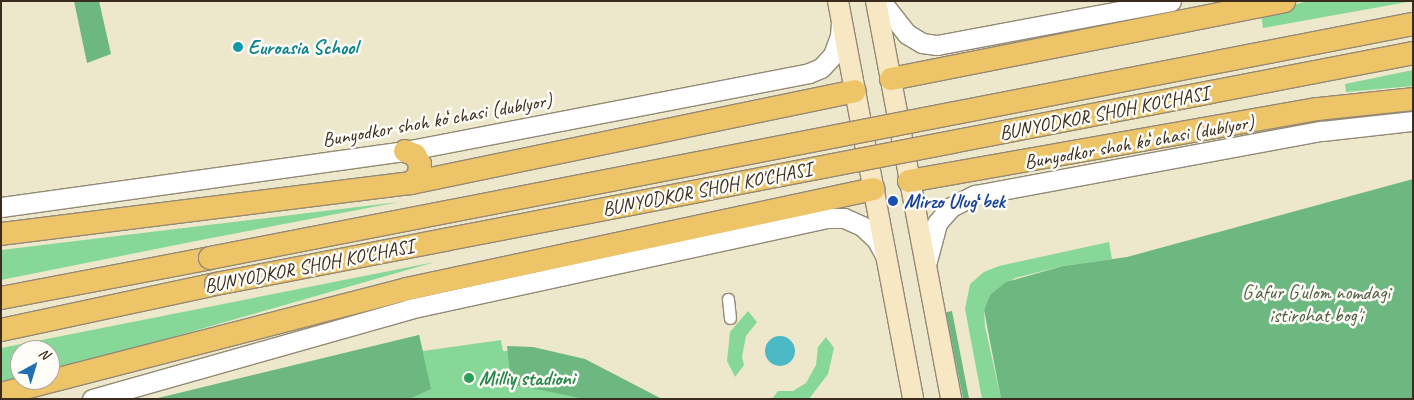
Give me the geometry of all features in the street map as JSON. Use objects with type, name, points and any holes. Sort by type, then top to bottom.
[{"type":"main road","points":[[876,1],[951,399]]},
{"type":"main road","points":[[891,79],[1284,1]]},
{"type":"main road","points":[[839,9],[913,399]]},
{"type":"main road","name":"BUNYODKOR SHOH KO'CHASI","points":[[1,298],[1413,24]]},
{"type":"main road","name":"BUNYODKOR SHOH KO'CHASI","points":[[1,330],[216,284],[1413,53]]},
{"type":"main road","points":[[1,234],[411,183],[855,91]]},
{"type":"main road","points":[[909,181],[1318,109],[1412,103]]},
{"type":"main road","points":[[406,151],[415,155],[420,164],[419,175],[411,183]]},
{"type":"main road","points":[[1,394],[406,289],[873,189]]},
{"type":"street","points":[[880,1],[906,34],[922,42],[937,46],[1170,1]]},
{"type":"street","name":"Bunyodkor shoh koʻchasi (dublyor)","points":[[1,208],[406,151],[809,73],[821,68],[833,55],[840,36],[839,9]]},
{"type":"street","name":"Bunyodkor shoh koʻchasi (dublyor)","points":[[927,275],[928,246],[937,223],[951,207],[975,195],[1322,132],[1413,121]]},
{"type":"street","points":[[92,399],[409,309],[828,218],[844,218],[862,226],[876,239],[886,259]]},
{"type":"street","points":[[728,300],[730,318]]},
{"type":"green space","points":[[74,1],[99,1],[111,54],[87,63]]},
{"type":"green space","points":[[1308,1],[1413,1],[1263,28],[1261,14]]},
{"type":"green space","points":[[1413,70],[1413,86],[1346,92],[1345,84]]},
{"type":"green space","name":"G'afur G'ulom nomdagi istirohat bog'i","points":[[1413,179],[1413,399],[1001,399],[984,310],[990,295],[1006,282],[1063,266],[1127,257]]},
{"type":"green space","points":[[399,202],[206,239],[1,280],[1,250]]},
{"type":"green space","points":[[1109,242],[1112,259],[1063,266],[1015,278],[990,295],[984,310],[985,326],[1001,399],[982,399],[965,309],[970,284],[984,272],[999,266]]},
{"type":"green space","points":[[435,262],[60,369],[60,340],[41,340]]},
{"type":"green space","points":[[748,311],[757,322],[746,336],[742,357],[744,365],[735,377],[727,361],[730,332]]},
{"type":"green space","points":[[952,311],[969,399],[963,399],[946,312]]},
{"type":"green space","points":[[419,335],[423,351],[501,340],[503,351],[531,352],[652,399],[157,399]]},
{"type":"green space","points":[[419,335],[431,389],[409,399],[158,398]]},
{"type":"green space","points":[[826,337],[834,348],[828,374],[809,399],[772,399],[778,391],[793,391],[806,383],[816,365],[818,347]]},
{"type":"green space","points":[[10,346],[10,383],[1,385],[1,348]]},
{"type":"green space","points":[[507,346],[533,347],[585,359],[662,399],[585,399],[511,384]]},
{"type":"water","points":[[780,336],[791,340],[795,351],[791,362],[780,366],[769,362],[765,351],[769,340]]},
{"type":"place","name":"Euroasia School","points":[[238,47]]},
{"type":"place","name":"Mirzo Ulugʻbek","points":[[893,201]]},
{"type":"place","name":"Milliy stadioni","points":[[469,378]]}]
